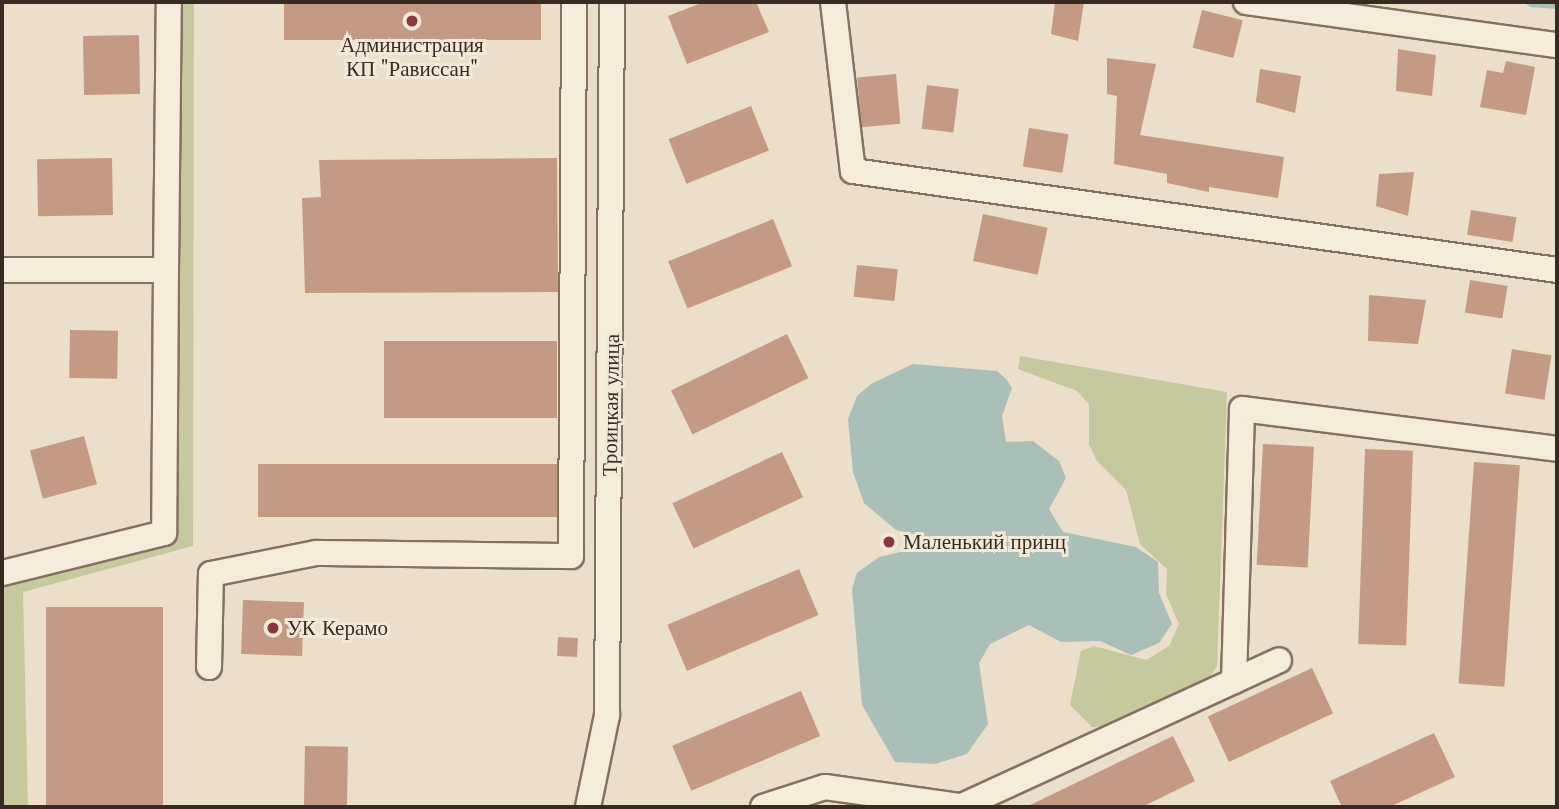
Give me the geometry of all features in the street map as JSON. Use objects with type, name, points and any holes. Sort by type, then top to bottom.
[{"type":"street","points":[[2,573],[164,533],[169,2]]},
{"type":"street","points":[[209,667],[211,574],[316,554],[571,556],[574,2]]},
{"type":"street","name":"Троицкая улица","points":[[588,807],[607,715],[612,2]]},
{"type":"street","points":[[832,2],[853,171],[1557,270]]},
{"type":"street","points":[[1246,2],[1557,45]]},
{"type":"street","points":[[2,270],[166,270]]},
{"type":"street","points":[[1234,681],[1242,409],[1557,449]]},
{"type":"street","points":[[763,807],[825,788],[960,806],[1279,660]]},
{"type":"green space","points":[[179,2],[194,2],[193,546],[23,592],[28,807],[4,807],[2,590],[9,581],[175,541]]},
{"type":"green space","points":[[1020,356],[1227,392],[1217,666],[1205,684],[1107,727],[1092,727],[1070,705],[1081,651],[1094,646],[1146,660],[1169,646],[1179,624],[1166,594],[1167,569],[1140,544],[1126,490],[1097,461],[1089,444],[1089,404],[1077,391],[1018,369]]},
{"type":"shaded area","points":[[1524,2],[1557,2],[1557,9],[1530,7]]},
{"type":"shaded area","points":[[913,364],[997,371],[1006,379],[1012,388],[1002,416],[1006,442],[1033,441],[1059,461],[1066,478],[1049,509],[1063,532],[1136,547],[1158,562],[1159,593],[1172,624],[1159,643],[1131,655],[1100,641],[1061,642],[1029,625],[990,644],[979,663],[988,724],[967,754],[935,764],[895,762],[862,705],[852,589],[857,573],[879,557],[922,547],[923,536],[896,530],[864,503],[853,472],[848,419],[857,396],[871,384]]},
{"type":"building","name":"Администрация КП \"Рависсан\"","points":[[284,2],[541,2],[541,40],[284,40]]},
{"type":"building","points":[[704,2],[756,2],[769,32],[687,64],[668,16]]},
{"type":"building","points":[[1055,2],[1084,2],[1078,41],[1051,34]]},
{"type":"building","points":[[1202,10],[1243,20],[1233,58],[1193,48]]},
{"type":"building","points":[[139,35],[140,94],[84,95],[83,36]]},
{"type":"building","points":[[1398,49],[1436,55],[1432,96],[1396,91]]},
{"type":"building","points":[[1107,58],[1156,64],[1140,135],[1284,157],[1278,198],[1209,187],[1209,192],[1167,183],[1167,174],[1114,164],[1117,96],[1107,94]]},
{"type":"building","points":[[1506,61],[1535,67],[1526,115],[1480,107],[1487,70],[1503,73]]},
{"type":"building","points":[[1260,69],[1301,76],[1295,113],[1256,102]]},
{"type":"building","points":[[896,74],[900,124],[862,127],[857,77]]},
{"type":"building","points":[[927,85],[959,89],[953,133],[922,129]]},
{"type":"building","points":[[751,106],[769,151],[686,184],[668,139]]},
{"type":"building","points":[[1029,128],[1069,134],[1062,173],[1023,167]]},
{"type":"building","points":[[112,158],[113,215],[38,216],[37,159]]},
{"type":"building","points":[[557,158],[558,292],[305,293],[302,198],[321,197],[319,160]]},
{"type":"building","points":[[1414,172],[1408,216],[1376,206],[1379,174]]},
{"type":"building","points":[[1471,210],[1516,217],[1513,242],[1467,235]]},
{"type":"building","points":[[983,214],[1048,228],[1038,275],[973,261]]},
{"type":"building","points":[[773,219],[792,266],[687,309],[668,261]]},
{"type":"building","points":[[857,265],[898,269],[894,301],[854,297]]},
{"type":"building","points":[[1470,280],[1508,286],[1502,319],[1465,313]]},
{"type":"building","points":[[1369,295],[1426,300],[1418,344],[1368,341]]},
{"type":"building","points":[[70,330],[118,331],[117,379],[69,378]]},
{"type":"building","points":[[787,334],[808,378],[693,435],[671,391]]},
{"type":"building","points":[[384,341],[557,341],[557,418],[384,418]]},
{"type":"building","points":[[1512,349],[1552,355],[1544,400],[1505,393]]},
{"type":"building","points":[[84,436],[97,484],[43,499],[30,450]]},
{"type":"building","points":[[1263,444],[1314,447],[1308,568],[1257,565]]},
{"type":"building","points":[[1365,449],[1413,451],[1406,646],[1358,644]]},
{"type":"building","points":[[782,452],[803,497],[693,548],[672,503]]},
{"type":"building","points":[[1474,462],[1520,465],[1504,687],[1459,683]]},
{"type":"building","points":[[258,464],[557,464],[557,517],[258,517]]},
{"type":"building","points":[[799,569],[819,615],[687,671],[667,625]]},
{"type":"building","name":"УК Керамо","points":[[243,600],[304,602],[302,656],[241,654]]},
{"type":"building","points":[[46,607],[163,607],[163,807],[46,807]]},
{"type":"building","points":[[558,637],[578,638],[577,657],[557,656]]},
{"type":"building","points":[[1312,668],[1333,713],[1229,762],[1208,717]]},
{"type":"building","points":[[801,691],[820,736],[691,791],[672,746]]},
{"type":"building","points":[[1434,733],[1455,777],[1389,807],[1342,807],[1330,781]]},
{"type":"building","points":[[1173,736],[1195,781],[1142,807],[1026,807]]},
{"type":"building","points":[[305,746],[348,747],[347,807],[304,807]]},
{"type":"place","name":"Администрация КП \"Рависсан\"","points":[[412,21]]},
{"type":"place","name":"Маленький принц","points":[[889,542]]},
{"type":"place","name":"УК Керамо","points":[[273,628]]}]
